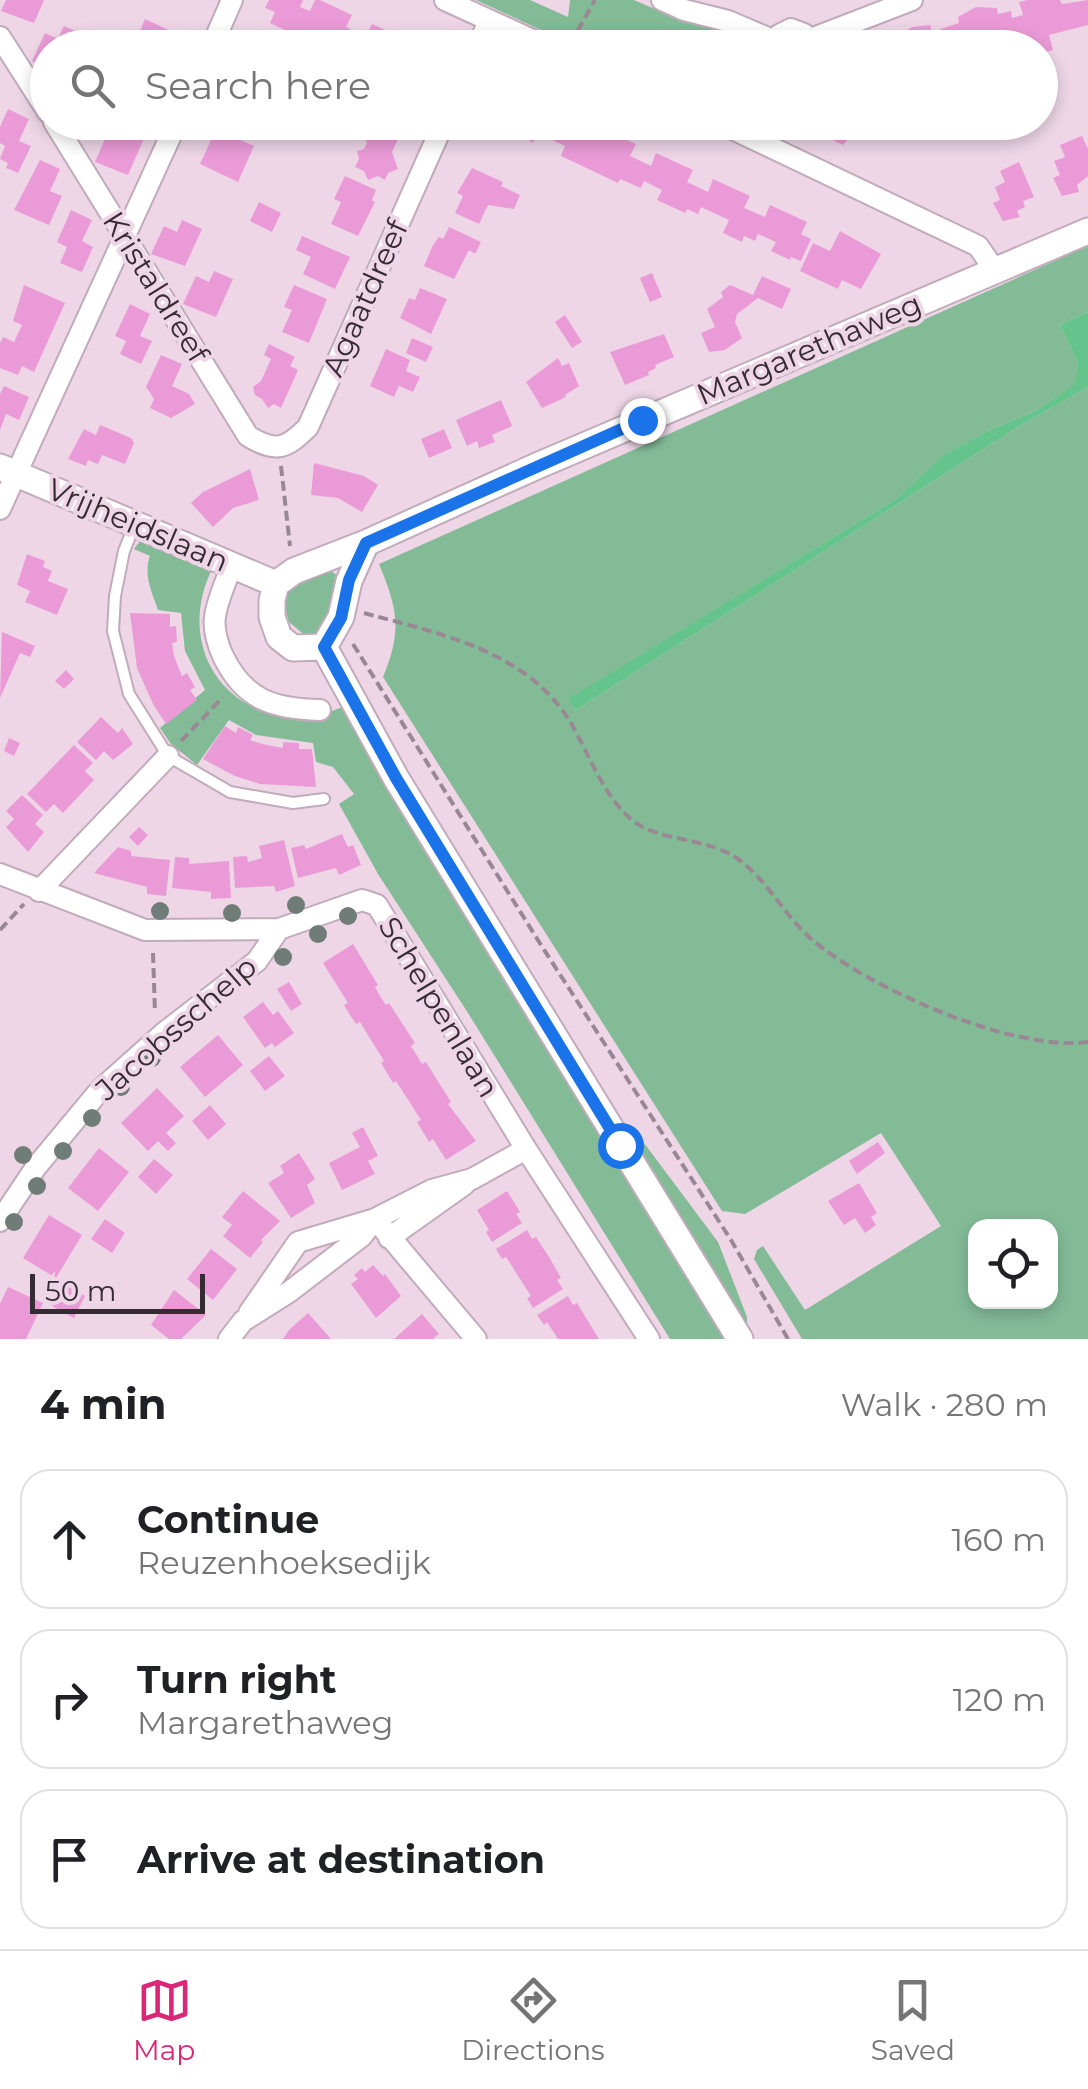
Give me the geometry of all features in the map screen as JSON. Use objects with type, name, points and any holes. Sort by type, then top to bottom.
[{"type":"street","points":[[219,30],[232,0]]},
{"type":"street","points":[[444,0],[511,30]]},
{"type":"street","points":[[662,0],[746,30]]},
{"type":"street","points":[[842,30],[912,0]]},
{"type":"street","points":[[485,30],[489,20]]},
{"type":"street","points":[[0,37],[30,84]]},
{"type":"street","name":"Kristaldreef","points":[[65,140],[248,436],[264,446]]},
{"type":"street","points":[[0,510],[8,471],[168,140]]},
{"type":"street","name":"Agaatdreef","points":[[264,446],[291,444],[308,427],[436,140]]},
{"type":"street","points":[[776,140],[978,246],[994,270]]},
{"type":"street","name":"Margarethaweg","points":[[276,584],[320,558],[366,543],[555,458],[1088,231]]},
{"type":"street","name":"Vrijheidslaan","points":[[8,471],[276,584]]},
{"type":"street","points":[[324,647],[341,618],[349,580],[366,543]]},
{"type":"street","points":[[232,564],[214,619],[220,650],[236,682],[259,699],[295,710],[320,710]]},
{"type":"street","points":[[276,584],[272,617],[279,637],[293,648],[324,647]]},
{"type":"street","points":[[324,647],[396,778],[740,1339]]},
{"type":"street","points":[[39,891],[173,749]]},
{"type":"street","name":"Schelpenlaan","points":[[0,874],[145,930],[280,929],[362,900],[377,906],[526,1150],[648,1339]]},
{"type":"street","name":"Jacobsschelp","points":[[0,1221],[36,1168],[100,1090],[164,1032],[257,961],[280,929]]},
{"type":"street","points":[[389,1238],[472,1178],[526,1150]]},
{"type":"street","points":[[229,1339],[298,1242],[374,1219],[432,1190],[472,1178]]},
{"type":"street","points":[[374,1219],[476,1339]]},
{"type":"street","points":[[243,1321],[362,1236],[374,1219]]},
{"type":"lane","points":[[135,523],[121,566],[113,631],[129,694],[173,749],[230,792],[293,803],[324,799]]},
{"type":"path","points":[[578,30],[595,0]]},
{"type":"path","points":[[282,465],[288,525]]},
{"type":"path","points":[[360,612],[430,631],[497,656],[527,672],[569,720],[616,803],[632,820],[649,831],[710,844],[735,856],[754,871],[804,932],[831,956],[875,982],[1019,1037],[1068,1044],[1088,1042]]},
{"type":"path","points":[[353,644],[540,945],[732,1240],[788,1339]]},
{"type":"path","points":[[173,749],[236,682]]},
{"type":"path","points":[[0,930],[39,891]]},
{"type":"path","points":[[145,930],[153,953],[156,1020],[164,1032]]},
{"type":"shaded area","points":[[476,0],[530,0],[568,17],[570,0],[634,0],[685,22],[724,30],[541,30]]},
{"type":"shaded area","points":[[1088,246],[1088,312],[1060,325],[1078,363],[1077,383],[1039,409],[945,455],[896,499],[569,699],[576,710],[1018,427],[1088,387],[1088,1339],[802,1339],[754,1259],[757,1250],[763,1246],[805,1310],[941,1226],[881,1133],[745,1214],[722,1211],[383,677],[395,633],[390,594],[379,564]]},
{"type":"shaded area","points":[[1088,312],[1088,387],[1018,427],[576,710],[568,699],[896,499],[944,455],[1039,409],[1076,383],[1078,363],[1060,325]]},
{"type":"shaded area","points":[[144,536],[213,567],[201,602],[200,634],[209,663],[225,687],[249,705],[277,715],[310,716],[345,706],[730,1339],[670,1339],[378,874],[339,804],[354,794],[333,767],[316,762],[313,743],[256,735],[229,720],[197,765],[171,744],[160,728],[205,690],[185,651],[181,613],[158,610],[148,577],[150,556],[134,549]]},
{"type":"shaded area","points":[[322,564],[343,580],[322,633],[307,637],[289,622],[282,599],[286,588]]},
{"type":"shaded area","points":[[617,1119],[644,1143],[718,1242],[747,1317],[747,1329]]},
{"type":"building","points":[[6,0],[44,0],[34,23],[1,11]]},
{"type":"building","points":[[269,0],[303,0],[300,7],[310,11],[315,0],[320,0],[352,15],[346,27],[352,30],[285,30],[270,23],[275,12],[265,8]]},
{"type":"building","points":[[1060,0],[1062,4],[1088,0],[1088,25],[1058,33],[938,30],[959,23],[958,17],[976,7],[997,8],[998,14],[1011,11],[1012,18],[1023,15],[1019,2]]},
{"type":"building","points":[[145,19],[168,30],[140,30]]},
{"type":"building","points":[[930,25],[931,30],[908,30],[912,27]]},
{"type":"building","points":[[8,109],[29,119],[19,141],[31,146],[18,173],[6,168],[8,163],[0,159],[5,146],[0,143],[0,127]]},
{"type":"building","points":[[1082,136],[1088,149],[1088,176],[1077,185],[1079,192],[1062,196],[1053,178],[1060,175],[1054,161],[1065,157],[1060,145]]},
{"type":"building","points":[[104,140],[143,140],[128,175],[95,162]]},
{"type":"building","points":[[211,140],[241,140],[254,146],[238,182],[200,164]]},
{"type":"building","points":[[366,140],[398,140],[392,152],[398,169],[388,173],[385,180],[378,176],[368,180],[364,171],[355,167],[357,151]]},
{"type":"building","points":[[552,140],[627,140],[636,144],[630,156],[651,166],[656,153],[693,170],[687,182],[708,192],[713,179],[750,196],[744,208],[765,217],[770,205],[807,222],[801,234],[811,239],[801,261],[771,251],[776,242],[758,234],[755,241],[744,236],[742,242],[723,233],[729,220],[701,207],[698,214],[687,209],[685,213],[657,200],[662,190],[644,181],[641,188],[620,179],[618,183],[561,156],[565,146]]},
{"type":"building","points":[[40,160],[60,169],[50,191],[62,196],[49,225],[14,210]]},
{"type":"building","points":[[1019,162],[1034,197],[1023,201],[1025,207],[1017,211],[1020,217],[1003,221],[993,203],[1000,200],[995,187],[1005,182],[1000,171]]},
{"type":"building","points":[[472,168],[520,195],[514,209],[488,205],[479,224],[455,213],[463,196],[457,193]]},
{"type":"building","points":[[345,176],[376,190],[372,200],[375,202],[358,236],[331,224],[341,202],[334,199]]},
{"type":"building","points":[[259,202],[281,213],[272,232],[250,221]]},
{"type":"building","points":[[71,210],[92,220],[82,241],[93,247],[82,272],[60,263],[67,247],[57,242]]},
{"type":"building","points":[[182,220],[202,229],[185,266],[151,254],[164,226],[177,232]]},
{"type":"building","points":[[449,227],[481,242],[475,254],[469,250],[454,279],[424,266],[433,245],[439,237],[443,239]]},
{"type":"building","points":[[840,231],[881,254],[861,289],[842,280],[838,289],[800,271],[813,243],[830,251]]},
{"type":"building","points":[[302,236],[350,257],[335,289],[303,274],[311,257],[296,250]]},
{"type":"building","points":[[214,271],[233,279],[216,317],[183,304],[196,276],[209,282]]},
{"type":"building","points":[[652,273],[662,297],[650,302],[640,278]]},
{"type":"building","points":[[762,276],[791,289],[782,309],[758,298],[737,314],[735,322],[742,338],[725,350],[709,352],[701,333],[715,327],[707,309],[723,297],[721,292],[730,285],[753,295]]},
{"type":"building","points":[[24,285],[65,303],[34,372],[22,366],[18,375],[0,368],[0,343],[3,337],[14,342],[22,325],[13,321]]},
{"type":"building","points":[[294,285],[327,299],[309,343],[282,332],[292,310],[284,307]]},
{"type":"building","points":[[420,288],[447,299],[431,334],[400,318],[409,298],[415,300]]},
{"type":"building","points":[[130,304],[150,314],[140,336],[152,341],[141,364],[120,354],[126,341],[115,336]]},
{"type":"building","points":[[565,315],[582,342],[572,348],[555,322]]},
{"type":"building","points":[[664,334],[674,357],[655,365],[649,375],[625,385],[610,352]]},
{"type":"building","points":[[412,338],[433,347],[426,362],[406,353]]},
{"type":"building","points":[[269,344],[295,357],[290,366],[298,370],[281,408],[274,404],[268,408],[255,395],[253,387],[261,381],[271,359],[264,355]]},
{"type":"building","points":[[386,349],[410,360],[406,371],[420,377],[413,392],[399,386],[394,397],[370,386]]},
{"type":"building","points":[[161,355],[182,364],[172,386],[189,394],[195,404],[171,418],[150,408],[154,399],[146,387]]},
{"type":"building","points":[[558,358],[562,366],[569,363],[579,386],[542,408],[526,382]]},
{"type":"building","points":[[4,386],[29,397],[19,420],[6,414],[0,430],[0,394]]},
{"type":"building","points":[[501,400],[512,426],[492,435],[495,442],[479,448],[477,441],[467,446],[456,420]]},
{"type":"building","points":[[100,425],[131,438],[134,443],[125,464],[102,455],[98,464],[88,460],[86,466],[68,459],[84,429],[96,435]]},
{"type":"building","points":[[444,429],[452,448],[429,458],[421,439]]},
{"type":"building","points":[[314,463],[364,476],[378,485],[362,512],[338,498],[311,495]]},
{"type":"building","points":[[250,469],[259,500],[233,508],[213,527],[191,503],[203,492]]},
{"type":"building","points":[[27,554],[45,561],[43,567],[52,571],[48,581],[68,589],[57,615],[25,602],[30,591],[17,585]]},
{"type":"building","points":[[130,613],[170,614],[170,627],[176,626],[174,656],[182,676],[187,673],[195,687],[190,690],[197,700],[166,724],[137,668]]},
{"type":"building","points":[[2,632],[35,646],[30,657],[20,653],[0,698]]},
{"type":"building","points":[[66,670],[74,679],[64,689],[55,681]]},
{"type":"building","points":[[101,717],[118,733],[122,728],[133,744],[113,760],[104,751],[96,760],[77,742]]},
{"type":"building","points":[[225,726],[236,733],[238,727],[253,735],[250,740],[262,744],[283,748],[283,742],[299,743],[299,749],[312,749],[316,787],[260,784],[203,759]]},
{"type":"building","points":[[9,738],[20,743],[14,756],[4,751]]},
{"type":"building","points":[[74,745],[93,763],[85,771],[94,780],[63,813],[54,804],[46,812],[27,794]]},
{"type":"building","points":[[22,795],[43,815],[35,824],[44,832],[28,852],[6,827],[14,819],[6,811]]},
{"type":"building","points":[[139,827],[148,835],[138,846],[129,837]]},
{"type":"building","points":[[342,834],[348,847],[353,845],[361,865],[339,875],[336,868],[298,878],[291,848],[304,845],[306,849]]},
{"type":"building","points":[[284,840],[295,886],[276,892],[274,886],[235,888],[233,857],[247,856],[248,862],[262,858],[259,846]]},
{"type":"building","points":[[118,847],[131,851],[131,856],[170,860],[166,896],[147,894],[147,887],[94,873]]},
{"type":"building","points":[[175,857],[189,858],[189,864],[229,861],[231,898],[211,899],[211,892],[172,888]]},
{"type":"building","points":[[353,944],[378,985],[375,987],[380,996],[386,1005],[389,1003],[415,1043],[411,1046],[422,1064],[426,1062],[451,1102],[448,1104],[476,1141],[446,1160],[433,1139],[429,1142],[417,1122],[421,1120],[396,1081],[393,1083],[360,1022],[356,1024],[350,1015],[344,1005],[348,1003],[323,963]]},
{"type":"building","points":[[289,982],[302,1004],[291,1011],[277,989]]},
{"type":"building","points":[[263,1002],[273,1015],[278,1011],[294,1033],[275,1047],[272,1043],[265,1048],[243,1017]]},
{"type":"building","points":[[218,1035],[243,1065],[205,1097],[180,1067]]},
{"type":"building","points":[[269,1056],[285,1076],[265,1091],[250,1071]]},
{"type":"building","points":[[157,1088],[184,1116],[166,1133],[176,1143],[168,1151],[158,1141],[148,1151],[121,1123]]},
{"type":"building","points":[[210,1105],[226,1124],[208,1140],[192,1121]]},
{"type":"building","points":[[363,1127],[378,1156],[368,1161],[375,1174],[342,1190],[329,1163],[360,1147],[352,1133]]},
{"type":"building","points":[[878,1142],[885,1153],[857,1174],[849,1161]]},
{"type":"building","points":[[99,1148],[129,1172],[98,1211],[68,1188]]},
{"type":"building","points":[[299,1153],[315,1179],[307,1185],[315,1203],[291,1218],[268,1183],[284,1173],[280,1166]]},
{"type":"building","points":[[154,1159],[173,1175],[156,1194],[138,1177]]},
{"type":"building","points":[[859,1183],[877,1213],[871,1217],[876,1225],[865,1233],[855,1218],[844,1225],[828,1201]]},
{"type":"building","points":[[243,1191],[280,1221],[250,1258],[223,1236],[232,1225],[222,1217]]},
{"type":"building","points":[[507,1191],[522,1223],[492,1242],[477,1210]]},
{"type":"building","points":[[49,1215],[82,1235],[56,1278],[23,1258]]},
{"type":"building","points":[[105,1219],[125,1233],[112,1253],[91,1239]]},
{"type":"building","points":[[527,1230],[549,1257],[563,1289],[533,1308],[527,1298],[531,1296],[506,1257],[502,1259],[496,1249]]},
{"type":"building","points":[[211,1249],[237,1269],[213,1300],[187,1279]]},
{"type":"building","points":[[373,1265],[401,1296],[376,1318],[351,1284],[362,1268],[365,1272]]},
{"type":"building","points":[[63,1284],[85,1296],[74,1318],[52,1306]]},
{"type":"building","points":[[8,1287],[43,1303],[26,1339],[0,1339],[0,1304]]},
{"type":"building","points":[[174,1290],[206,1315],[181,1339],[169,1339],[151,1325]]},
{"type":"building","points":[[568,1296],[573,1305],[577,1303],[599,1339],[558,1339],[547,1322],[544,1325],[537,1315]]},
{"type":"building","points":[[308,1313],[331,1339],[283,1339],[289,1330]]},
{"type":"building","points":[[422,1314],[439,1334],[433,1339],[394,1339]]},
{"type":"route","points":[[620,1145],[396,778],[324,647],[341,618],[349,580],[366,543],[642,420]]}]
